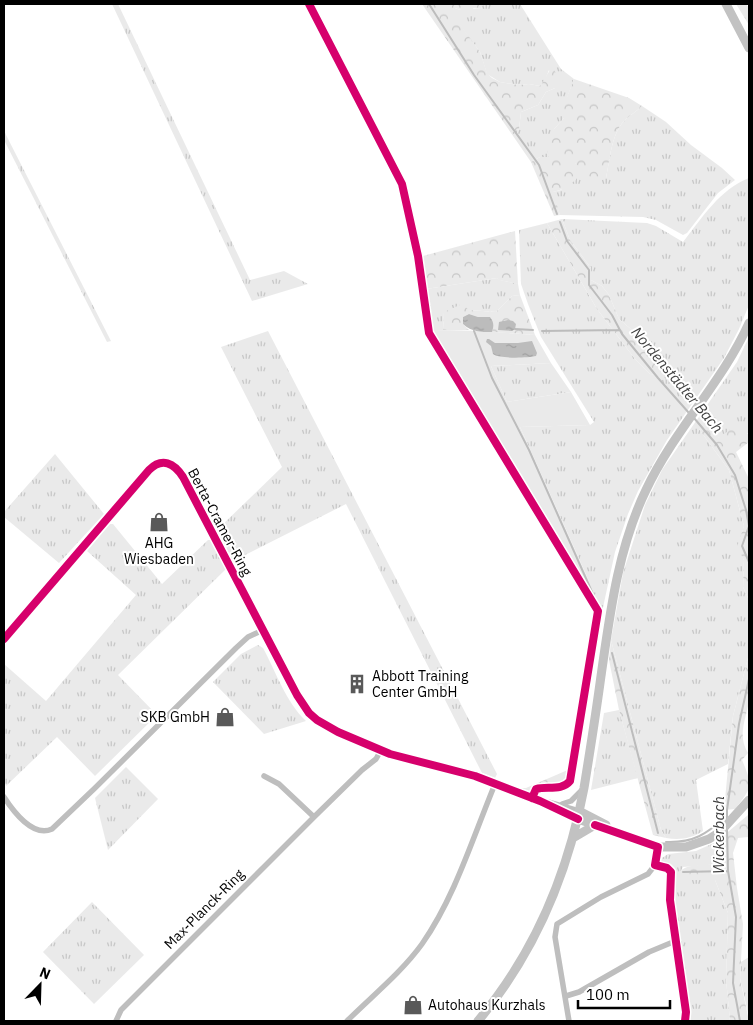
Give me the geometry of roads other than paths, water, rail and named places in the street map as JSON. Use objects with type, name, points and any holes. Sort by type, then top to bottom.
[{"type":"main road","points":[[726,4],[749,48]]},
{"type":"main road","points":[[478,1021],[508,981],[537,931],[560,880],[579,815],[615,585],[625,544],[646,489],[665,454],[728,362],[749,323]]},
{"type":"main road","points":[[579,815],[595,825],[658,847],[686,847],[709,840],[720,832],[749,800]]},
{"type":"main road","points":[[579,815],[591,816],[615,831]]},
{"type":"main road","points":[[573,838],[595,825]]},
{"type":"street","name":"Berta-Cramer-Ring","points":[[4,639],[148,470],[155,464],[168,462],[175,466],[184,477],[297,695],[309,713],[330,729],[381,750]]},
{"type":"street","points":[[4,797],[9,805],[32,828],[44,832],[52,829],[236,648],[248,637],[263,630]]},
{"type":"street","points":[[381,750],[453,770],[579,815]]},
{"type":"street","name":"Max-Planck-Ring","points":[[116,1021],[121,1010],[314,816],[376,759],[381,750]]},
{"type":"street","points":[[264,776],[280,784],[314,816]]},
{"type":"street","points":[[347,1021],[408,961],[432,929],[451,892],[495,784]]},
{"type":"street","points":[[559,805],[571,801],[584,788]]},
{"type":"street","points":[[540,801],[559,805],[579,815]]},
{"type":"street","points":[[569,1021],[555,937],[557,924],[568,916],[650,872],[655,865],[658,847]]},
{"type":"street","points":[[566,996],[579,992],[646,954],[673,942]]},
{"type":"water","points":[[469,314],[478,317],[490,317],[493,324],[492,332],[476,331],[466,327],[463,324],[463,317]]},
{"type":"water","points":[[508,320],[516,324],[515,329],[512,331],[498,330],[499,322]]},
{"type":"water","points":[[487,339],[495,343],[532,341],[537,353],[536,356],[526,357],[496,356],[493,354],[491,346],[486,342]]},
{"type":"waterway","name":"Nordenstädter Bach","points":[[429,4],[474,75],[539,165],[557,214]]},
{"type":"waterway","name":"Nordenstädter Bach","points":[[560,222],[567,241],[589,270],[589,285],[612,315],[622,334],[689,413]]},
{"type":"waterway","points":[[515,329],[533,330]]},
{"type":"waterway","points":[[542,331],[620,330]]},
{"type":"waterway","points":[[474,331],[492,378],[529,450],[596,601]]},
{"type":"waterway","name":"Nordenstädter Bach","points":[[694,418],[717,445],[735,475],[749,526],[742,546],[749,562]]},
{"type":"waterway","name":"Nordenstädter Bach","points":[[749,584],[749,590]]},
{"type":"waterway","points":[[612,653],[658,833]]},
{"type":"waterway","name":"Wickerbach","points":[[727,820],[739,724],[749,679]]},
{"type":"waterway","points":[[666,842],[692,839],[712,828],[726,817]]},
{"type":"waterway","name":"Wickerbach","points":[[727,829],[728,871],[736,917],[733,983],[740,1021]]},
{"type":"waterway","points":[[683,872],[728,871]]},
{"type":"place","name":"AHG Wiesbaden","points":[[159,522]]},
{"type":"place","name":"Abbott Training Center GmbH","points":[[357,684]]},
{"type":"place","name":"SKB GmbH","points":[[225,717]]},
{"type":"place","name":"Autohaus Kurzhals","points":[[413,1005]]}]
